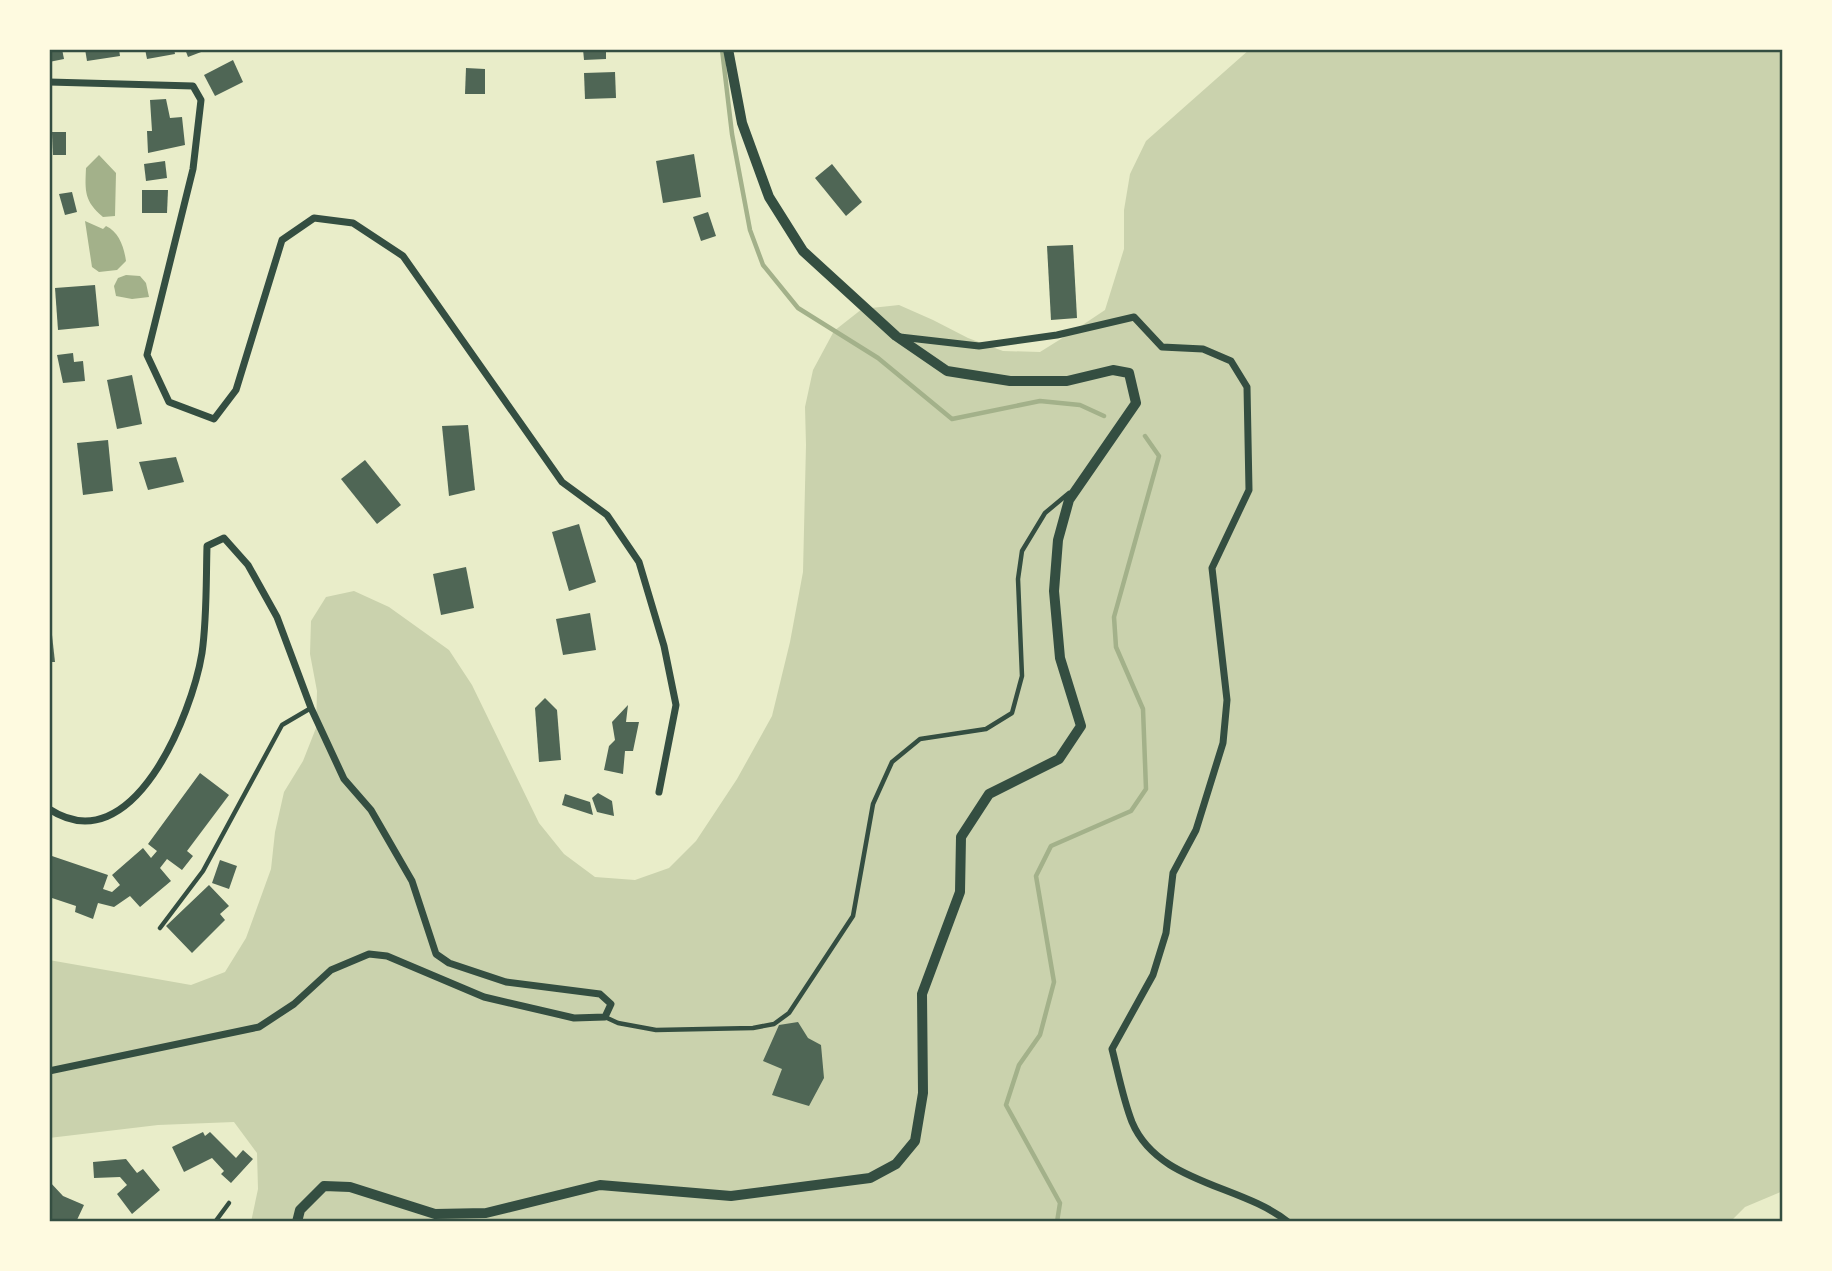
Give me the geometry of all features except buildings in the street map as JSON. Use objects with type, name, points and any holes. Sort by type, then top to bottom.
[{"type":"street","points":[[297,1222],[300,1210],[324,1186],[350,1187],[435,1214],[486,1213],[600,1185],[732,1196],[870,1178],[897,1164],[915,1141],[923,1093],[922,994],[960,892],[961,837],[989,793],[1059,759],[1081,726],[1060,658],[1054,591],[1058,540],[1069,500],[1136,403],[1129,373],[1113,370],[1067,381],[1010,382],[947,371],[896,337],[803,251],[769,197],[742,123],[728,49]]},
{"type":"street","points":[[49,82],[193,86],[201,100],[193,169],[148,355],[169,402],[214,419],[236,390],[282,240],[314,218],[353,223],[403,256],[562,482],[607,515],[639,562],[664,646],[676,705],[659,792]]},
{"type":"street","points":[[896,337],[979,346],[1057,335],[1134,317],[1162,347],[1203,349],[1231,361],[1247,387],[1249,490],[1212,568],[1227,700],[1223,743],[1196,830],[1173,873],[1166,933],[1153,975],[1112,1049],[1133,1123],[1150,1148],[1184,1173],[1240,1195],[1288,1222]]},
{"type":"street","points":[[49,809],[61,817],[94,821],[110,816],[141,793],[169,749],[191,695],[202,652],[207,546],[224,538],[248,565],[277,617],[311,708],[344,779],[371,810],[412,881],[436,954],[449,963],[506,982],[600,993],[611,1004],[605,1017],[574,1018],[484,997],[387,956],[369,954],[331,970],[295,1004],[259,1027],[49,1071]]},
{"type":"lane","points":[[605,1017],[618,1023],[656,1030],[754,1028],[774,1024],[789,1013],[853,916],[873,804],[892,762],[920,739],[986,729],[1012,713],[1022,676],[1018,579],[1022,551],[1045,513],[1083,481]]},
{"type":"lane","points":[[160,928],[203,871],[282,725],[311,708]]},
{"type":"lane","points":[[215,1222],[229,1203]]},
{"type":"shaded area","points":[[1250,49],[1783,49],[1783,1191],[1745,1207],[1730,1222],[251,1222],[258,1189],[257,1153],[234,1122],[158,1125],[49,1138],[49,960],[191,985],[225,972],[246,938],[271,869],[275,832],[284,792],[303,761],[316,728],[317,691],[310,654],[311,621],[326,597],[354,591],[389,607],[449,650],[472,685],[539,823],[564,854],[595,877],[635,880],[669,868],[696,841],[737,779],[772,716],[803,572],[805,407],[813,370],[834,331],[862,309],[899,305],[968,338],[1003,351],[1040,352],[1105,310],[1124,249],[1124,210],[1130,174],[1146,141]]},
{"type":"shaded area","points":[[99,155],[116,173],[115,216],[103,217],[92,206],[87,195],[86,168]]},
{"type":"shaded area","points":[[85,221],[103,229],[106,226],[118,236],[126,261],[117,270],[99,272],[92,267]]},
{"type":"shaded area","points":[[126,275],[140,276],[146,283],[149,297],[132,299],[116,296],[114,286],[118,278]]},
{"type":"waterway","points":[[722,49],[732,134],[750,230],[763,265],[798,308],[878,358],[952,419],[1040,401],[1080,405],[1104,416]]},
{"type":"waterway","points":[[1057,1222],[1060,1203],[1006,1105],[1019,1065],[1040,1035],[1054,982],[1036,876],[1051,846],[1131,811],[1146,789],[1143,709],[1116,647],[1114,617],[1159,456],[1145,436]]}]
